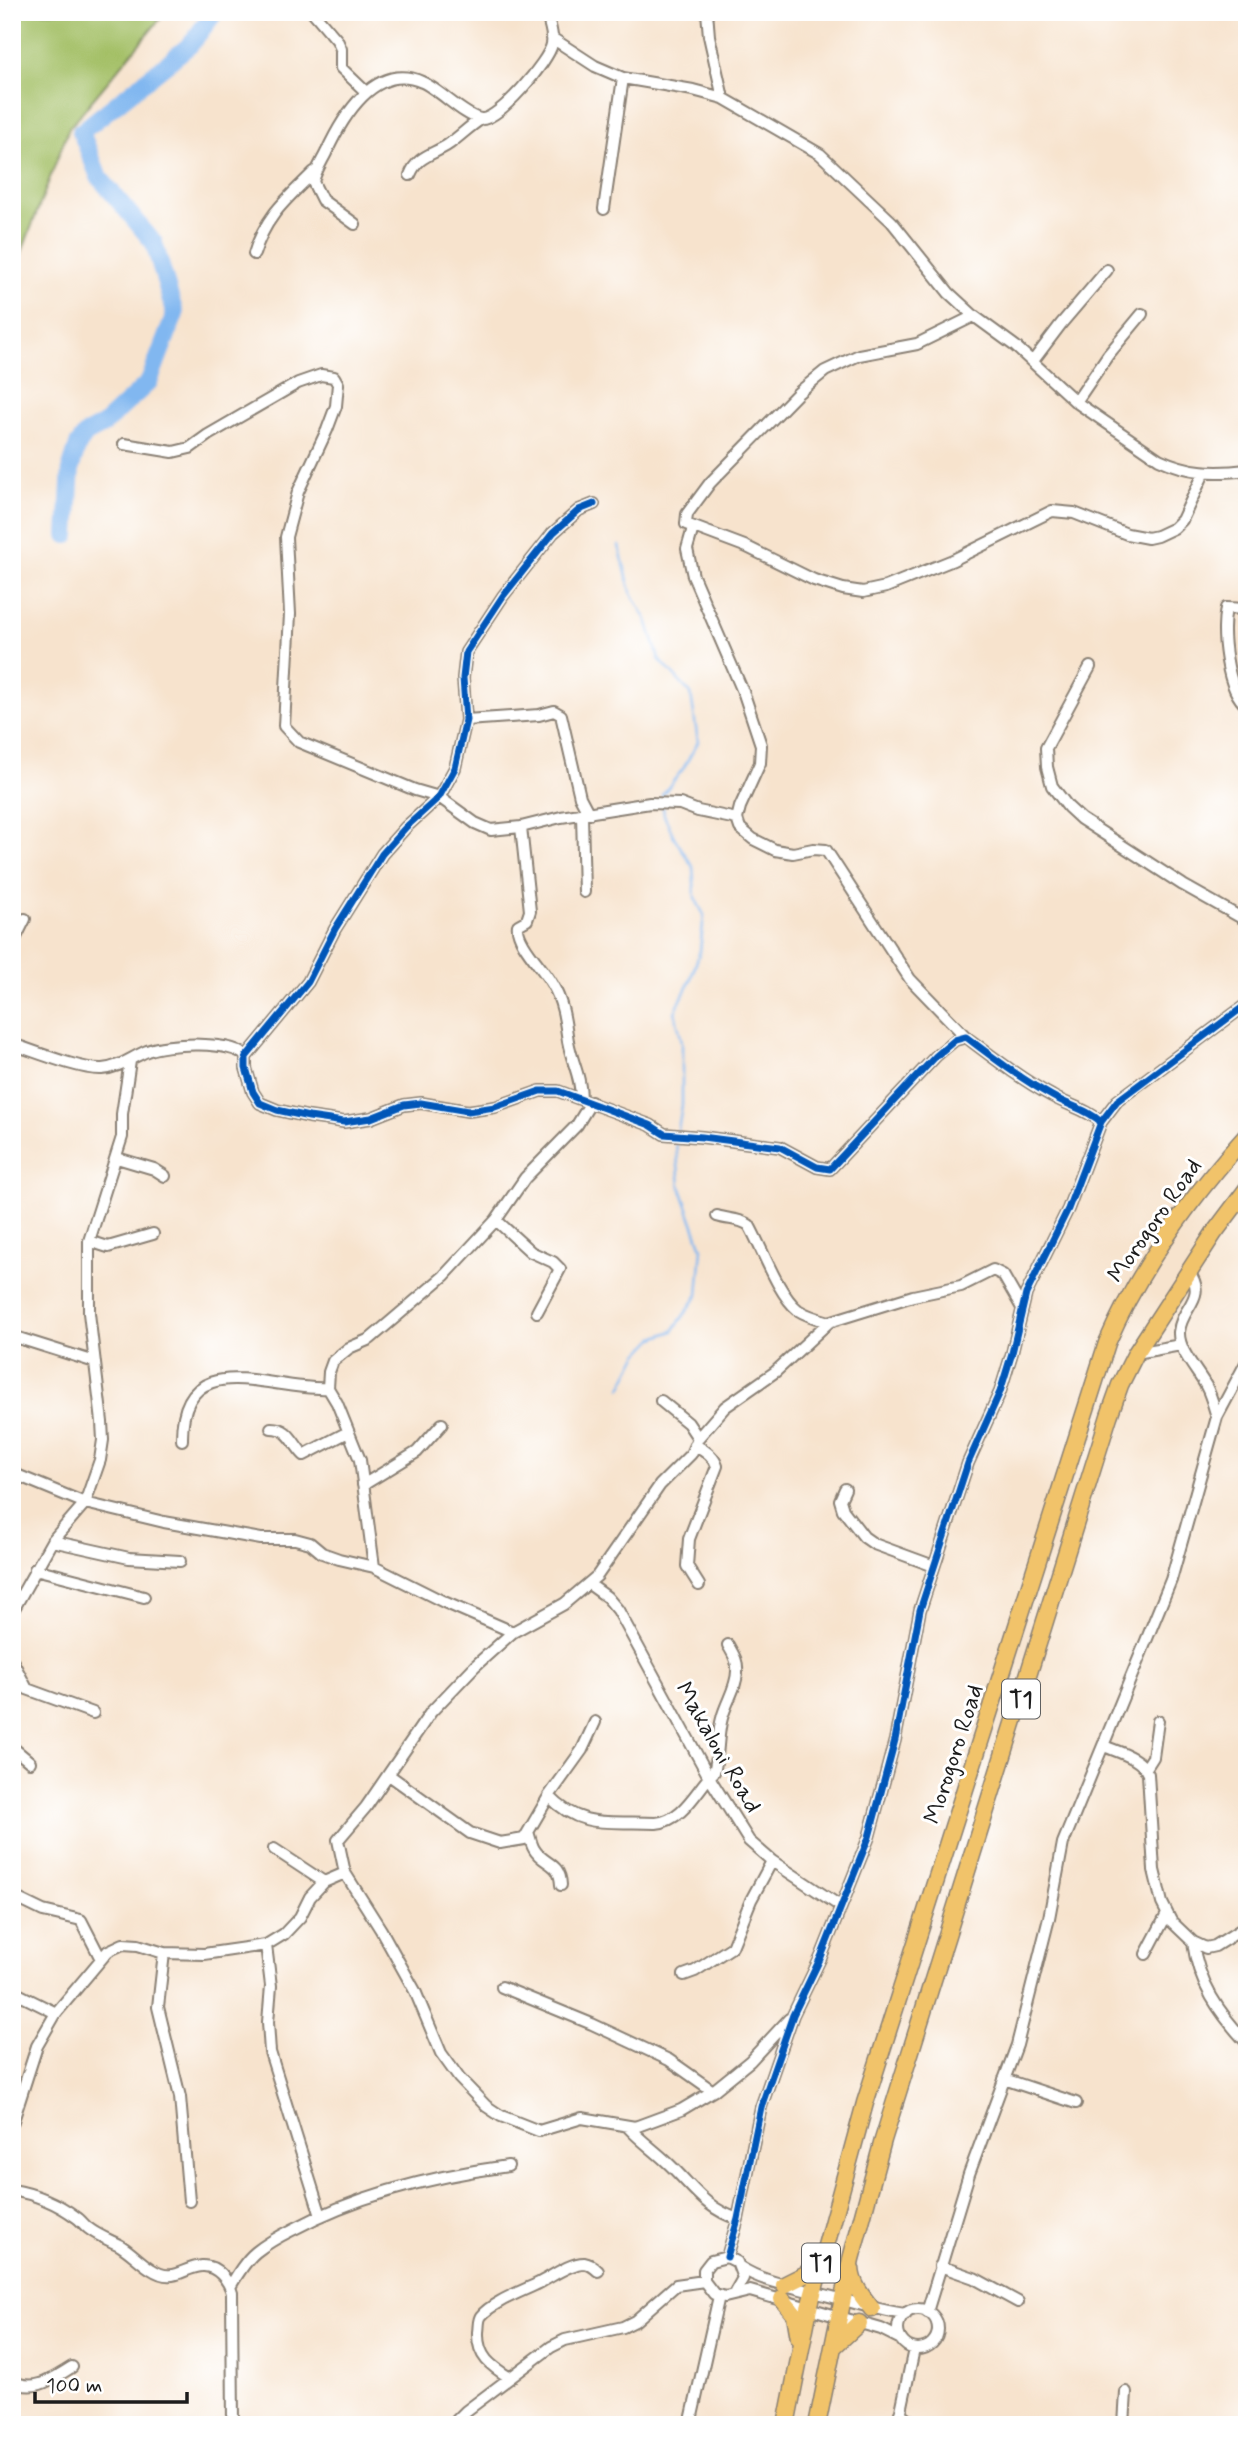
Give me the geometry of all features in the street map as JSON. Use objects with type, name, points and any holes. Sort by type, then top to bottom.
[{"type":"highway","name":"Morogoro Road","points":[[786,2425],[809,2308],[865,2103],[1107,1343],[1126,1300],[1150,1257],[1223,1161],[1247,1135]]},
{"type":"highway","name":"Morogoro Road","points":[[817,2425],[830,2351],[851,2259],[883,2140],[1120,1385],[1136,1353],[1247,1189]]},
{"type":"highway","points":[[801,2347],[795,2315],[783,2292],[806,2274],[824,2252]]},
{"type":"highway","points":[[851,2259],[852,2278],[872,2309]]},
{"type":"highway","points":[[830,2351],[859,2323]]},
{"type":"street","points":[[313,12],[340,45],[341,68],[366,92]]},
{"type":"street","points":[[355,224],[318,195],[313,182],[342,120],[366,92],[393,79],[411,78],[429,86],[471,115],[488,117],[512,99],[551,48],[547,12]]},
{"type":"street","points":[[707,12],[709,36],[723,98]]},
{"type":"street","points":[[552,38],[595,66],[623,79],[693,90],[723,98],[826,158],[892,222],[949,293],[974,316],[1033,361],[1076,402],[1159,458],[1188,470],[1204,473],[1247,470]]},
{"type":"street","points":[[604,209],[623,79]]},
{"type":"street","points":[[410,175],[414,165],[423,156],[449,144],[481,118]]},
{"type":"street","points":[[254,254],[272,215],[319,167]]},
{"type":"street","points":[[1033,361],[1107,270]]},
{"type":"street","points":[[1076,402],[1108,355],[1142,314]]},
{"type":"street","points":[[974,316],[917,344],[849,358],[814,379],[698,496],[686,517],[686,524],[747,547],[814,580],[863,592],[894,584],[953,560],[1052,511],[1074,513],[1127,534],[1148,538],[1157,536],[1174,528],[1182,520],[1204,473]]},
{"type":"street","points":[[124,444],[173,452],[190,448],[298,383],[321,375],[334,377],[338,383],[336,406],[298,492],[286,537],[290,614],[284,726],[299,742],[402,785],[439,797],[475,823],[491,830],[650,803],[680,804],[698,811],[737,819]]},
{"type":"street","points":[[594,504],[579,510],[553,533],[503,596],[466,652],[463,669],[466,720],[455,768],[439,797],[406,827],[382,854],[335,929],[308,982],[246,1057],[246,1068],[260,1103],[277,1110],[344,1122],[371,1118],[404,1105],[421,1103],[468,1111],[495,1107],[540,1091],[558,1091],[650,1125],[664,1134],[780,1147],[817,1167],[830,1169],[936,1056],[955,1040],[966,1037]]},
{"type":"street","points":[[693,528],[687,549],[693,576],[744,694],[761,746],[760,762],[740,807],[737,819],[740,828],[753,839],[775,850],[793,853],[813,849],[826,850],[910,979],[966,1037],[1013,1073],[1056,1098],[1091,1114],[1101,1122]]},
{"type":"street","points":[[1247,609],[1226,608],[1224,631],[1226,660],[1236,692],[1247,706]]},
{"type":"street","points":[[1090,667],[1046,748],[1046,766],[1052,786],[1068,807],[1081,818],[1184,885],[1247,921]]},
{"type":"street","points":[[466,720],[539,715],[554,711],[561,715],[586,815],[584,892]]},
{"type":"street","points":[[374,1567],[360,1460],[328,1388],[328,1372],[333,1361],[349,1348],[370,1339],[444,1276],[496,1220],[525,1178],[578,1125],[586,1100],[573,1061],[561,1001],[518,935],[518,925],[527,920],[530,911],[521,827]]},
{"type":"street","points":[[12,945],[25,919]]},
{"type":"street","points":[[727,2257],[753,2154],[756,2126],[793,2015],[821,1957],[873,1824],[895,1740],[920,1610],[968,1463],[1000,1392],[1032,1280],[1043,1263],[1068,1209],[1101,1122],[1117,1101],[1247,1004]]},
{"type":"street","points":[[12,1044],[101,1069],[130,1061],[148,1050],[178,1044],[236,1048],[246,1057]]},
{"type":"street","points":[[12,1612],[52,1541],[85,1503],[100,1460],[103,1440],[89,1313],[89,1241],[122,1137],[122,1114],[130,1061]]},
{"type":"street","points":[[117,1158],[154,1169],[165,1176]]},
{"type":"street","points":[[717,1216],[728,1220],[737,1219],[749,1225],[786,1296],[797,1309],[829,1322]]},
{"type":"street","points":[[496,1220],[531,1252],[553,1262],[560,1269],[537,1312]]},
{"type":"street","points":[[89,1241],[108,1247],[153,1234]]},
{"type":"street","points":[[793,2015],[750,2061],[713,2091],[681,2110],[629,2128],[582,2118],[539,2131],[501,2116],[485,2106],[459,2078],[442,2053],[415,1991],[345,1873],[338,1840],[366,1807],[431,1712],[475,1665],[513,1632],[564,1604],[589,1584],[660,1485],[691,1454],[699,1438],[725,1407],[775,1372],[829,1322],[913,1296],[961,1286],[993,1270],[1003,1275],[1022,1308]]},
{"type":"street","points":[[1189,1272],[1196,1281],[1197,1293],[1179,1331],[1181,1345],[1208,1388],[1217,1417]]},
{"type":"street","points":[[12,1336],[94,1362]]},
{"type":"street","points":[[1136,1353],[1181,1345]]},
{"type":"street","points":[[927,2312],[969,2174],[1017,2045],[1035,1981],[1063,1843],[1171,1580],[1217,1417],[1247,1361]]},
{"type":"street","points":[[181,1440],[184,1416],[198,1387],[225,1379],[328,1388]]},
{"type":"street","points":[[661,1401],[688,1423],[717,1466],[689,1539],[687,1566],[699,1585]]},
{"type":"street","points":[[363,1485],[417,1452],[442,1424]]},
{"type":"street","points":[[271,1428],[280,1428],[287,1432],[304,1455],[348,1432]]},
{"type":"street","points":[[12,1473],[85,1503],[164,1522],[261,1539],[295,1539],[310,1543],[322,1553],[374,1567],[513,1632]]},
{"type":"street","points":[[845,1489],[841,1500],[843,1510],[864,1537],[874,1544],[934,1566]]},
{"type":"street","points":[[52,1541],[129,1558],[180,1561]]},
{"type":"street","points":[[34,1569],[144,1597]]},
{"type":"street","name":"Makaloni Road","points":[[589,1584],[607,1597],[618,1610],[709,1777],[750,1841],[772,1861],[840,1906]]},
{"type":"street","points":[[549,1796],[559,1806],[587,1821],[656,1823],[678,1814],[714,1772],[722,1716],[738,1670],[728,1645]]},
{"type":"street","points":[[12,1660],[27,1689],[93,1713]]},
{"type":"street","points":[[1158,1721],[1153,1757],[1146,1768],[1152,1813],[1154,1870],[1162,1903],[1171,1921],[1193,1942],[1206,1948],[1215,1946],[1247,1926]]},
{"type":"street","points":[[389,1775],[470,1833],[500,1843],[524,1839],[549,1796],[582,1750],[595,1722]]},
{"type":"street","points":[[1104,1746],[1146,1768]]},
{"type":"street","points":[[12,1747],[30,1762]]},
{"type":"street","points":[[528,1832],[534,1850],[553,1865],[560,1875],[561,1885]]},
{"type":"street","points":[[274,1849],[324,1882]]},
{"type":"street","points":[[684,1975],[732,1947],[751,1900],[772,1861]]},
{"type":"street","points":[[12,2124],[37,2046],[56,2013],[108,1951],[123,1944],[138,1945],[164,1953],[204,1954],[266,1945],[284,1934],[300,1917],[310,1897],[324,1882],[345,1873]]},
{"type":"street","points":[[12,1896],[43,1910],[81,1920],[101,1959]]},
{"type":"street","points":[[1146,1954],[1167,1914]]},
{"type":"street","points":[[1193,1942],[1195,1961],[1209,1994],[1247,2043]]},
{"type":"street","points":[[266,1945],[271,1986],[268,2021],[270,2052],[321,2216]]},
{"type":"street","points":[[164,1953],[158,2007],[180,2097],[189,2201]]},
{"type":"street","points":[[502,1987],[592,2024],[669,2060],[713,2091]]},
{"type":"street","points":[[12,1991],[56,2013]]},
{"type":"street","points":[[1004,2079],[1076,2103]]},
{"type":"street","points":[[629,2128],[672,2166],[706,2204],[738,2220]]},
{"type":"street","points":[[233,2425],[230,2287],[253,2254],[283,2235],[349,2203],[478,2170],[508,2166]]},
{"type":"street","points":[[12,2190],[37,2195],[76,2217],[88,2228],[159,2273],[175,2276],[205,2266],[219,2273],[230,2287]]},
{"type":"street","points":[[906,2314],[872,2309],[814,2292],[783,2292],[750,2291],[719,2296],[709,2291],[704,2281],[707,2265],[716,2258],[727,2257],[740,2267],[783,2292],[809,2308],[881,2329],[914,2349]]},
{"type":"street","points":[[510,2378],[490,2365],[481,2352],[478,2340],[479,2320],[482,2315],[508,2298],[583,2263],[594,2266],[598,2271]]},
{"type":"street","points":[[940,2266],[974,2278],[1018,2302]]},
{"type":"street","points":[[735,2292],[742,2283],[740,2267]]},
{"type":"street","points":[[452,2425],[551,2347],[565,2340],[623,2328],[635,2321],[676,2285],[704,2281]]},
{"type":"street","points":[[690,2425],[719,2296]]},
{"type":"street","points":[[901,2339],[899,2323],[906,2314],[916,2309],[927,2312],[937,2325],[937,2336],[930,2345],[914,2349]]},
{"type":"street","points":[[914,2349],[899,2419],[916,2425]]},
{"type":"street","points":[[12,2381],[32,2388],[72,2367]]},
{"type":"street","points":[[1125,2425],[1126,2392]]},
{"type":"green space","points":[[12,12],[166,12],[69,128],[12,278]]},
{"type":"waterway","points":[[67,535],[71,467],[78,445],[86,434],[103,425],[149,382],[175,314],[154,243],[99,177],[81,132],[190,45],[215,12]]},
{"type":"waterway","points":[[619,546],[631,592],[647,620],[659,659],[691,694],[698,742],[683,769],[662,795],[663,800]]},
{"type":"waterway","points":[[663,807],[674,837],[693,867],[695,898],[704,915],[700,951],[690,981],[675,1012],[682,1042],[682,1105],[678,1130]]},
{"type":"waterway","points":[[621,1388],[638,1355],[654,1338],[673,1331],[698,1295],[702,1248],[680,1186],[676,1144]]},
{"type":"cycle path","points":[[594,504],[579,510],[553,533],[503,596],[466,652],[463,678],[466,720],[455,768],[439,797],[406,827],[382,854],[335,929],[308,982],[246,1057],[246,1068],[253,1092],[260,1103],[277,1110],[344,1122],[371,1118],[404,1105],[421,1103],[468,1111],[495,1107],[540,1091],[558,1091],[650,1125],[664,1134],[780,1147],[817,1167],[830,1169],[936,1056],[955,1040],[966,1037],[1029,1083],[1101,1122]]},
{"type":"cycle path","points":[[727,2257],[738,2219],[761,2107],[793,2015],[821,1957],[869,1837],[895,1740],[920,1610],[968,1463],[1000,1392],[1026,1294],[1068,1209],[1101,1122],[1117,1101],[1247,1004]]}]
